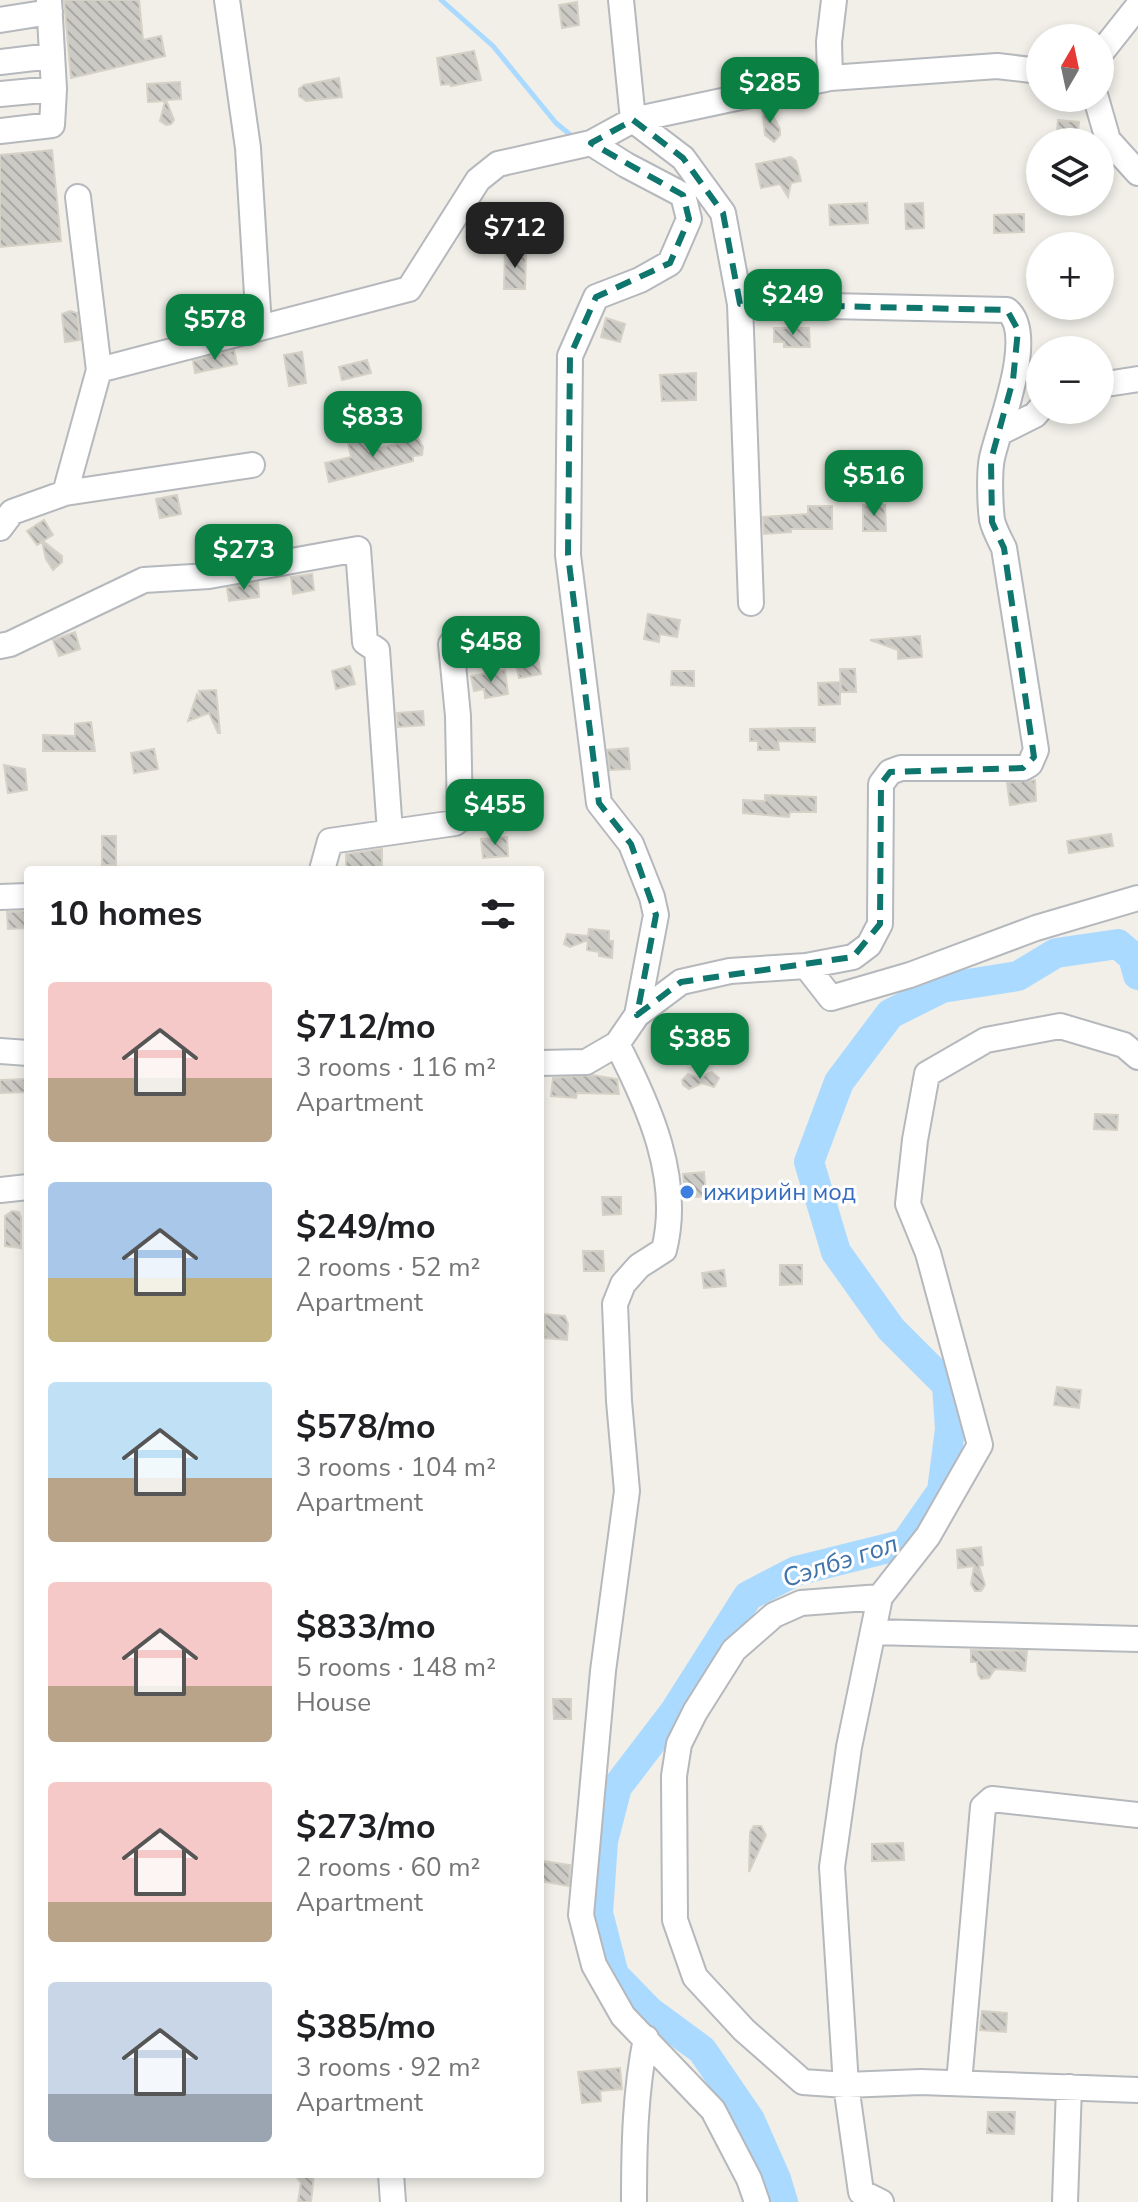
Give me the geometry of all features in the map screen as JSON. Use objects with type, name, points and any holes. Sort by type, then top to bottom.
[{"type":"street","points":[[227,0],[248,148],[259,327]]},
{"type":"street","points":[[621,0],[633,120],[683,158],[723,213],[740,304],[751,603]]},
{"type":"street","points":[[830,78],[829,42],[834,0]]},
{"type":"street","points":[[0,20],[50,6],[54,89],[52,125],[0,131]]},
{"type":"street","points":[[1114,36],[1138,6]]},
{"type":"street","points":[[0,62],[51,56]]},
{"type":"street","points":[[99,370],[409,289],[478,180],[498,164],[591,143],[633,120],[830,78],[997,66],[1026,69]]},
{"type":"street","points":[[0,94],[54,89]]},
{"type":"street","points":[[1100,112],[1108,140],[1138,173]]},
{"type":"street","points":[[591,143],[683,195],[689,219],[670,263],[640,280],[596,297],[570,356],[568,555],[599,803],[631,844],[656,915],[637,1015]]},
{"type":"street","points":[[65,493],[99,370],[78,197]]},
{"type":"street","points":[[544,1063],[586,1062],[617,1044],[637,1015],[681,982],[730,971],[806,966],[853,957],[869,945],[880,924],[881,784],[890,772],[901,768],[1023,768],[1034,757],[1035,740],[1004,548],[992,522],[991,460],[1013,380],[1018,330],[1015,317],[1007,310],[740,304]]},
{"type":"street","points":[[1114,383],[1138,379]]},
{"type":"street","points":[[1001,432],[1026,420]]},
{"type":"street","points":[[0,528],[12,512],[65,493],[252,465]]},
{"type":"street","points":[[0,646],[144,580],[209,576],[358,549],[365,642],[377,650],[390,832]]},
{"type":"street","points":[[323,866],[330,841],[455,823],[460,819],[458,716],[451,644]]},
{"type":"street","points":[[0,897],[24,896]]},
{"type":"street","points":[[806,966],[831,998],[910,975],[1036,928],[1138,898]]},
{"type":"street","points":[[881,2202],[861,2192],[846,2085],[832,1867],[849,1747],[880,1597],[928,1536],[980,1445],[928,1253],[908,1204],[927,1074],[986,1040],[1060,1026],[1124,1045],[1138,1057]]},
{"type":"street","points":[[617,1044],[645,1099],[657,1134],[668,1190],[670,1226],[664,1250],[639,1266],[623,1284],[615,1304],[627,1491],[603,1671],[581,1915],[594,1965],[623,2016],[713,2110],[749,2179],[757,2202]]},
{"type":"street","points":[[0,1051],[24,1053]]},
{"type":"street","points":[[0,1190],[24,1187]]},
{"type":"street","points":[[880,1597],[801,1603],[774,1615],[734,1650],[679,1744],[674,1776],[675,1920],[695,1977],[744,2030],[803,2082],[846,2085],[959,2083],[1138,2090]]},
{"type":"street","points":[[873,1632],[1138,1639]]},
{"type":"street","points":[[959,2083],[983,1807],[992,1799],[1138,1815]]},
{"type":"street","points":[[634,2202],[634,2123],[646,2038]]},
{"type":"street","points":[[1065,2202],[1069,2087]]},
{"type":"street","points":[[391,2178],[393,2202]]},
{"type":"highlighted area","points":[[633,120],[683,158],[723,213],[740,304],[1007,310],[1018,330],[1013,380],[991,460],[992,522],[1004,548],[1034,757],[1023,768],[890,772],[881,784],[880,924],[853,957],[681,982],[637,1015],[656,915],[631,844],[599,803],[568,555],[570,356],[596,297],[670,263],[689,219],[683,195],[591,143]]},
{"type":"building","points":[[64,0],[139,0],[143,40],[161,36],[165,56],[71,78]]},
{"type":"building","points":[[577,2],[579,25],[562,28],[559,5]]},
{"type":"building","points":[[474,51],[481,80],[441,85],[437,58]]},
{"type":"building","points":[[339,78],[342,97],[306,101],[299,96],[299,89],[304,85]]},
{"type":"building","points":[[180,82],[181,99],[166,100],[174,120],[166,125],[160,121],[165,101],[148,102],[147,84]]},
{"type":"building","points":[[768,106],[780,129],[780,135],[774,142],[765,135],[762,108]]},
{"type":"building","points":[[1058,120],[1079,122],[1078,128],[1057,128]]},
{"type":"building","points":[[52,150],[61,241],[0,247],[0,155]]},
{"type":"building","points":[[791,157],[796,161],[801,181],[791,183],[788,197],[780,184],[761,188],[756,164]]},
{"type":"building","points":[[867,203],[868,223],[830,225],[829,205]]},
{"type":"building","points":[[923,203],[924,228],[906,229],[905,204]]},
{"type":"building","points":[[1024,214],[1024,232],[994,233],[994,215]]},
{"type":"building","points":[[505,251],[526,252],[525,289],[504,289]]},
{"type":"building","points":[[70,311],[77,313],[80,340],[65,342],[62,314]]},
{"type":"building","points":[[606,318],[625,324],[620,342],[601,337]]},
{"type":"building","points":[[774,328],[809,328],[810,347],[784,347],[784,342],[774,342]]},
{"type":"building","points":[[234,350],[237,364],[195,373],[193,361]]},
{"type":"building","points":[[302,352],[306,383],[289,386],[284,355]]},
{"type":"building","points":[[367,360],[371,373],[342,380],[339,367]]},
{"type":"building","points":[[696,373],[696,400],[662,401],[660,375]]},
{"type":"building","points":[[418,438],[423,447],[422,455],[413,456],[413,461],[329,482],[325,463],[351,457],[348,443],[366,439],[369,451]]},
{"type":"building","points":[[177,495],[181,514],[160,518],[156,499]]},
{"type":"building","points":[[863,505],[885,505],[886,531],[863,531]]},
{"type":"building","points":[[808,506],[832,506],[832,529],[791,529],[791,532],[764,534],[763,517],[808,514]]},
{"type":"building","points":[[44,520],[53,535],[43,541],[62,556],[62,562],[53,570],[46,559],[42,542],[37,545],[27,531]]},
{"type":"building","points":[[312,574],[314,590],[293,594],[291,577]]},
{"type":"building","points":[[258,582],[259,597],[229,601],[227,588]]},
{"type":"building","points":[[648,614],[680,620],[677,637],[660,634],[659,642],[644,639]]},
{"type":"building","points":[[75,632],[80,649],[59,656],[53,640]]},
{"type":"building","points":[[920,636],[922,657],[898,659],[898,650],[870,640]]},
{"type":"building","points":[[538,659],[541,674],[519,678],[516,663]]},
{"type":"building","points":[[350,666],[355,684],[336,689],[332,671]]},
{"type":"building","points":[[840,669],[855,669],[856,692],[841,692]]},
{"type":"building","points":[[505,670],[508,694],[485,698],[484,689],[474,691],[471,676]]},
{"type":"building","points":[[672,671],[694,671],[694,686],[671,685]]},
{"type":"building","points":[[840,682],[840,704],[819,705],[818,683]]},
{"type":"building","points":[[216,690],[220,733],[209,713],[188,721],[197,694],[203,700],[199,691]]},
{"type":"building","points":[[423,711],[424,725],[398,727],[397,713]]},
{"type":"building","points":[[91,722],[95,751],[43,751],[43,735],[75,736],[75,724]]},
{"type":"building","points":[[815,728],[815,742],[778,741],[779,750],[758,750],[758,741],[750,741],[750,729]]},
{"type":"building","points":[[628,748],[630,769],[610,770],[607,750]]},
{"type":"building","points":[[154,749],[158,769],[134,773],[131,753]]},
{"type":"building","points":[[4,765],[25,769],[27,790],[8,793]]},
{"type":"building","points":[[1035,780],[1036,801],[1010,805],[1007,783]]},
{"type":"building","points":[[765,795],[816,797],[816,812],[790,812],[789,817],[743,813],[743,800],[765,801]]},
{"type":"building","points":[[1111,834],[1113,846],[1069,853],[1067,841]]},
{"type":"building","points":[[102,836],[116,836],[116,865],[102,865]]},
{"type":"building","points":[[507,837],[508,856],[483,858],[481,839]]},
{"type":"building","points":[[382,849],[382,866],[346,866],[346,854]]},
{"type":"building","points":[[24,911],[24,928],[8,929],[7,912]]},
{"type":"building","points":[[589,929],[609,931],[609,941],[613,941],[612,958],[587,950],[588,940],[570,947],[564,944],[567,934],[588,936]]},
{"type":"building","points":[[712,1072],[719,1078],[714,1087],[702,1083],[689,1089],[683,1085],[682,1080],[688,1074],[699,1078]]},
{"type":"building","points":[[592,1075],[617,1079],[619,1094],[577,1093],[576,1098],[551,1096],[553,1078]]},
{"type":"building","points":[[24,1079],[24,1092],[0,1093],[0,1080]]},
{"type":"building","points":[[1095,1114],[1118,1115],[1117,1130],[1094,1129]]},
{"type":"building","points":[[704,1172],[706,1196],[685,1198],[683,1174]]},
{"type":"building","points":[[602,1197],[621,1197],[621,1214],[603,1215]]},
{"type":"building","points":[[12,1211],[19,1212],[21,1218],[21,1248],[5,1246],[5,1216]]},
{"type":"building","points":[[583,1251],[603,1251],[604,1271],[584,1271]]},
{"type":"building","points":[[780,1265],[802,1265],[802,1284],[780,1285]]},
{"type":"building","points":[[724,1270],[726,1286],[704,1288],[702,1273]]},
{"type":"building","points":[[544,1314],[565,1316],[567,1340],[544,1338]]},
{"type":"building","points":[[1057,1387],[1081,1390],[1079,1408],[1054,1405]]},
{"type":"building","points":[[981,1547],[983,1565],[979,1566],[985,1585],[981,1591],[975,1591],[971,1584],[974,1566],[958,1568],[957,1550]]},
{"type":"building","points":[[971,1650],[1027,1651],[1025,1671],[995,1669],[989,1678],[981,1679],[977,1662],[971,1662]]},
{"type":"building","points":[[553,1699],[571,1699],[571,1719],[554,1719]]},
{"type":"building","points":[[754,1826],[761,1826],[766,1835],[749,1872],[750,1832]]},
{"type":"building","points":[[903,1843],[904,1860],[872,1861],[872,1844]]},
{"type":"building","points":[[544,1861],[570,1865],[569,1886],[544,1882]]},
{"type":"building","points":[[982,2011],[1007,2013],[1006,2032],[980,2030]]},
{"type":"building","points":[[620,2068],[622,2089],[600,2091],[601,2101],[582,2103],[578,2072]]},
{"type":"building","points":[[988,2112],[1015,2112],[1014,2134],[987,2133]]},
{"type":"building","points":[[297,2178],[314,2178],[311,2202],[298,2202],[301,2183]]},
{"type":"waterway","points":[[441,0],[493,46],[556,123],[573,137]]},
{"type":"waterway","name":"Сэлбэ гол","points":[[783,2202],[750,2120],[702,2050],[649,2011],[614,1975],[598,1913],[603,1841],[617,1787],[675,1711],[748,1596],[796,1571],[905,1544],[942,1491],[950,1429],[947,1385],[891,1329],[836,1252],[809,1162],[839,1082],[890,1014],[942,988],[1018,976],[1056,953],[1118,944],[1133,957],[1138,975]]},
{"type":"place","name":"ижирийн мод","points":[[687,1192]]}]
